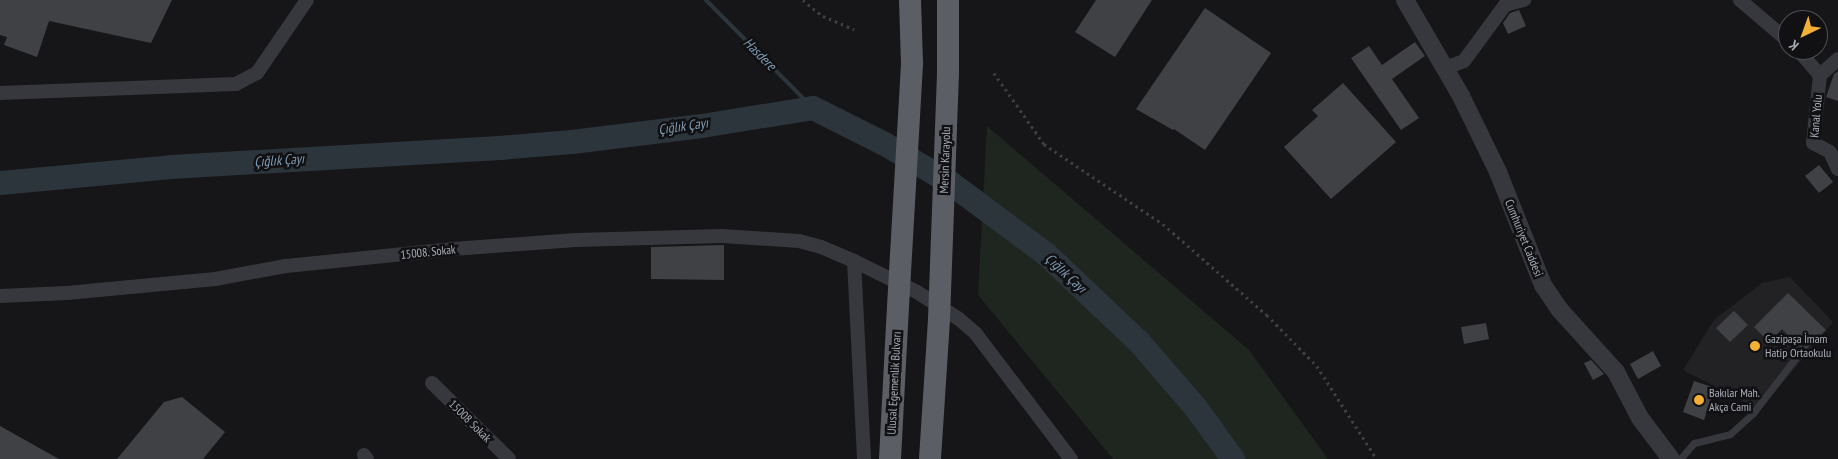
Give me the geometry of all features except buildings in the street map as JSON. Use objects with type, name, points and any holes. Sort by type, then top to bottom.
[{"type":"highway","name":"Ulusal Egemenlik Bulvarı","points":[[890,459],[912,62],[910,0]]},
{"type":"highway","name":"Mersin Karayolu","points":[[930,459],[939,319],[948,73],[948,0]]},
{"type":"street","points":[[0,93],[236,84],[257,73],[307,0]]},
{"type":"street","name":"Cumhuriyet Caddesi","points":[[1405,0],[1461,96],[1498,172],[1543,285],[1560,310],[1616,372],[1640,418],[1671,459]]},
{"type":"street","points":[[1445,68],[1464,61],[1505,5],[1524,0]]},
{"type":"street","points":[[1740,0],[1778,32]]},
{"type":"street","points":[[1807,60],[1820,74],[1838,59]]},
{"type":"street","name":"Kanal Yolu","points":[[1820,74],[1813,143],[1830,152],[1838,169]]},
{"type":"street","name":"15008. Sokak","points":[[0,296],[67,293],[215,280],[286,266],[453,249],[576,240],[722,236],[777,238],[822,247],[854,261],[917,292],[959,318],[976,334],[1072,459]]},
{"type":"street","points":[[854,261],[864,459]]},
{"type":"street","name":"15008 Sokak","points":[[432,382],[509,459]]},
{"type":"lane","points":[[1680,459],[1694,443],[1730,434],[1753,413],[1796,356]]},
{"type":"path","points":[[804,0],[823,16],[854,29]]},
{"type":"path","points":[[994,73],[1044,144],[1163,224],[1267,315],[1317,366],[1377,459]]},
{"type":"shaded area","points":[[987,126],[1249,350],[1328,459],[1113,459],[978,295]]},
{"type":"shaded area","name":"Gazipaşa İmam Hatip Ortaokulu","points":[[1790,277],[1833,322],[1760,410],[1683,370],[1714,320],[1762,283]]},
{"type":"waterway","name":"Hasdere","points":[[706,0],[813,108]]},
{"type":"waterway","name":"Çığlık Çayı","points":[[0,183],[171,167],[572,142],[702,126],[813,108],[883,143],[949,182],[1046,254],[1140,343],[1196,408],[1233,459]]},
{"type":"place","name":"Gazipaşa İmam Hatip Ortaokulu","points":[[1755,346]]},
{"type":"place","name":"Bakılar Mah. Akça Cami","points":[[1699,400]]}]
